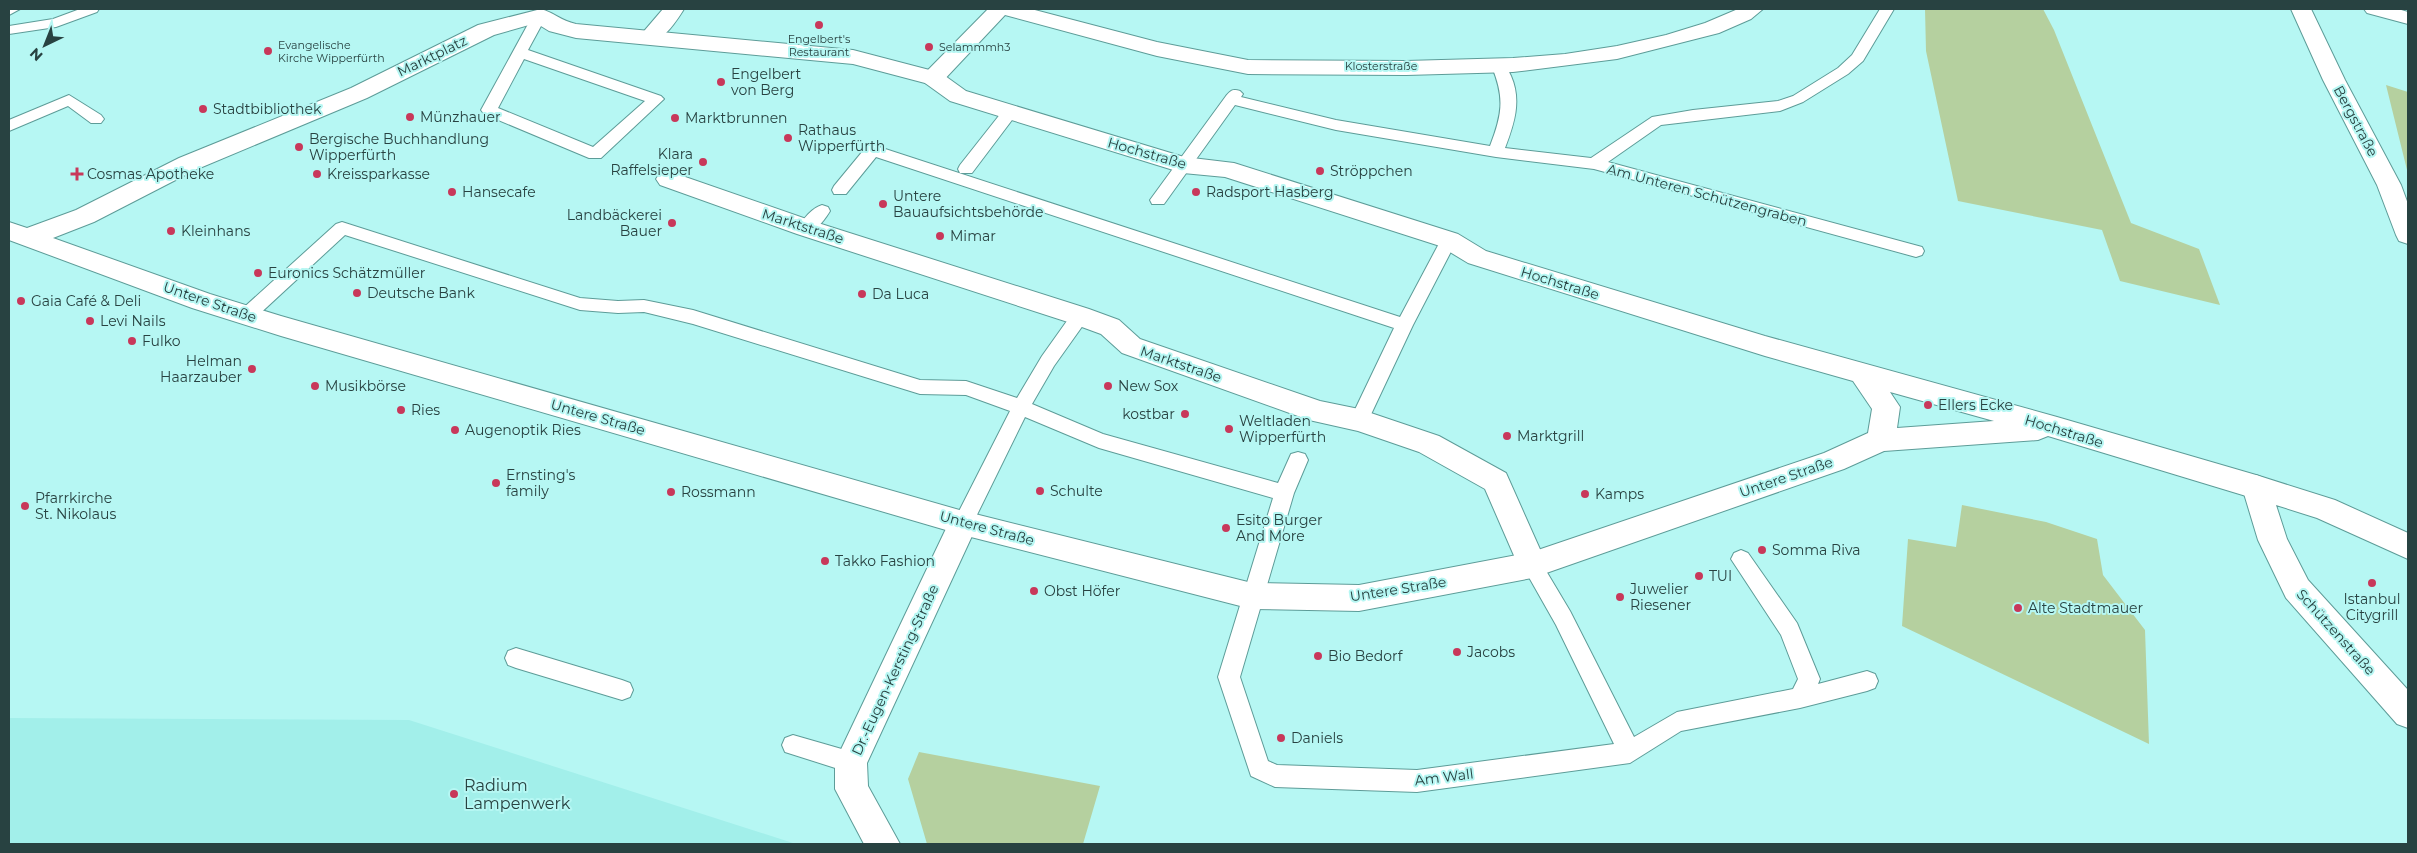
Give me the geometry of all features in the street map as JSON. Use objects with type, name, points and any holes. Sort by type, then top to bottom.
[{"type":"street","points":[[539,12],[547,22],[558,28],[576,32],[650,37],[674,9]]},
{"type":"street","points":[[933,78],[999,9]]},
{"type":"street","name":"Klosterstraße","points":[[1008,9],[1118,38],[1248,67],[1499,67],[1624,53],[1698,33],[1734,20],[1753,9]]},
{"type":"street","name":"Bergstraße","points":[[2301,9],[2334,80],[2389,185],[2408,235]]},
{"type":"street","points":[[2374,9],[2408,18]]},
{"type":"street","name":"Marktplatz","points":[[19,234],[85,216],[186,164],[359,93],[486,30],[539,12]]},
{"type":"street","name":"Hochstraße","points":[[650,37],[853,57],[933,78],[958,96],[1183,164],[1226,170],[1449,240],[1477,257],[1765,346],[2057,428],[2256,487],[2324,509],[2408,546]]},
{"type":"street","name":"Marktstraße","points":[[668,179],[814,220],[1110,327],[1131,346],[1319,412],[1359,420],[1429,444],[1496,481],[1532,564]]},
{"type":"street","points":[[73,254],[76,235],[85,216]]},
{"type":"street","name":"Untere Straße","points":[[19,234],[247,315],[963,523],[1252,596],[1359,598],[1532,564],[1834,461],[1881,440]]},
{"type":"street","points":[[1862,373],[1886,407],[1881,440],[2057,428]]},
{"type":"street","name":"Schützenstraße","points":[[2256,487],[2273,540],[2297,589],[2408,713]]},
{"type":"street","name":"Hochstraße","points":[[2324,509],[2408,526]]},
{"type":"street","name":"Dr.-Eugen-Kersting-Straße","points":[[883,844],[852,789],[851,762],[963,523]]},
{"type":"lane","points":[[9,11],[13,9]]},
{"type":"lane","points":[[9,30],[56,22],[92,9]]},
{"type":"lane","points":[[1594,164],[1657,122],[1693,115],[1780,106],[1798,99],[1843,71],[1858,58],[1887,9]]},
{"type":"lane","points":[[521,53],[656,99],[595,154],[489,110],[521,53],[539,12]]},
{"type":"lane","points":[[1496,152],[1510,115],[1508,86],[1499,67]]},
{"type":"lane","name":"Am Unteren Schützengraben","points":[[1183,164],[1233,97],[1336,125],[1496,152],[1594,164],[1743,206],[1916,251]]},
{"type":"lane","points":[[9,126],[69,100],[96,119]]},
{"type":"lane","points":[[966,169],[1010,112]]},
{"type":"lane","points":[[840,190],[872,150],[1404,324]]},
{"type":"lane","points":[[1158,200],[1183,164]]},
{"type":"lane","points":[[1132,236],[1144,223]]},
{"type":"lane","points":[[247,315],[342,228],[580,304],[618,307],[644,306],[694,317],[920,387],[966,388],[1021,407],[1099,440],[1284,494]]},
{"type":"lane","points":[[1359,420],[1404,324],[1449,240]]},
{"type":"lane","points":[[963,523],[1021,407],[1048,361],[1080,316]]},
{"type":"lane","points":[[1252,596],[1284,494],[1298,460]]},
{"type":"lane","points":[[1741,560],[1790,630],[1809,679],[1800,698]]},
{"type":"lane","points":[[1532,564],[1563,618],[1630,752]]},
{"type":"lane","name":"Am Wall","points":[[1252,596],[1229,678],[1259,768],[1275,776],[1417,781],[1630,752],[1676,722],[1800,698],[1867,681]]},
{"type":"lane","points":[[516,658],[622,690]]},
{"type":"lane","points":[[793,745],[851,762]]},
{"type":"shaded area","points":[[9,718],[409,720],[796,844],[9,844]]},
{"type":"green space","points":[[1925,9],[2043,9],[2054,30],[2131,223],[2199,249],[2220,305],[2120,281],[2102,230],[1958,201],[1926,51]]},
{"type":"green space","points":[[2386,85],[2408,92],[2408,174]]},
{"type":"green space","points":[[1962,505],[2046,522],[2097,539],[2103,575],[2145,630],[2149,744],[1902,626],[1908,539],[1956,547]]},
{"type":"green space","points":[[919,752],[1100,786],[1083,844],[927,844],[908,779]]},
{"type":"place","name":"Engelbert's Restaurant","points":[[819,25]]},
{"type":"place","name":"Selammmh3","points":[[929,47]]},
{"type":"place","name":"Evangelische Kirche Wipperfürth","points":[[268,51]]},
{"type":"place","name":"Engelbert von Berg","points":[[721,82]]},
{"type":"place","name":"Stadtbibliothek","points":[[203,109]]},
{"type":"place","name":"Münzhauer","points":[[410,117]]},
{"type":"place","name":"Marktbrunnen","points":[[675,118]]},
{"type":"place","name":"Rathaus Wipperfürth","points":[[788,138]]},
{"type":"place","name":"Bergische Buchhandlung Wipperfürth","points":[[299,147]]},
{"type":"place","name":"Klara Raffelsieper","points":[[703,162]]},
{"type":"place","name":"Ströppchen","points":[[1320,171]]},
{"type":"place","name":"Cosmas Apotheke","points":[[77,174]]},
{"type":"place","name":"Kreissparkasse","points":[[317,174]]},
{"type":"place","name":"Hansecafe","points":[[452,192]]},
{"type":"place","name":"Radsport Hasberg","points":[[1196,192]]},
{"type":"place","name":"Untere Bauaufsichtsbehörde","points":[[883,204]]},
{"type":"place","name":"Landbäckerei Bauer","points":[[672,223]]},
{"type":"place","name":"Kleinhans","points":[[171,231]]},
{"type":"place","name":"Mimar","points":[[940,236]]},
{"type":"place","name":"Euronics Schätzmüller","points":[[258,273]]},
{"type":"place","name":"Deutsche Bank","points":[[357,293]]},
{"type":"place","name":"Da Luca","points":[[862,294]]},
{"type":"place","name":"Gaia Café & Deli","points":[[21,301]]},
{"type":"place","name":"Levi Nails","points":[[90,321]]},
{"type":"place","name":"Fulko","points":[[132,341]]},
{"type":"place","name":"Helman Haarzauber","points":[[252,369]]},
{"type":"place","name":"Musikbörse","points":[[315,386]]},
{"type":"place","name":"New Sox","points":[[1108,386]]},
{"type":"place","name":"Ellers Ecke","points":[[1928,405]]},
{"type":"place","name":"Ries","points":[[401,410]]},
{"type":"place","name":"kostbar","points":[[1185,414]]},
{"type":"place","name":"Weltladen Wipperfürth","points":[[1229,429]]},
{"type":"place","name":"Augenoptik Ries","points":[[455,430]]},
{"type":"place","name":"Marktgrill","points":[[1507,436]]},
{"type":"place","name":"Ernsting's family","points":[[496,483]]},
{"type":"place","name":"Schulte","points":[[1040,491]]},
{"type":"place","name":"Rossmann","points":[[671,492]]},
{"type":"place","name":"Kamps","points":[[1585,494]]},
{"type":"place","name":"Pfarrkirche St. Nikolaus","points":[[25,506]]},
{"type":"place","name":"Esito Burger And More","points":[[1226,528]]},
{"type":"place","name":"Somma Riva","points":[[1762,550]]},
{"type":"place","name":"Takko Fashion","points":[[825,561]]},
{"type":"place","name":"TUI","points":[[1699,576]]},
{"type":"place","name":"Istanbul Citygrill","points":[[2372,583]]},
{"type":"place","name":"Obst Höfer","points":[[1034,591]]},
{"type":"place","name":"Juwelier Riesener","points":[[1620,597]]},
{"type":"place","name":"Alte Stadtmauer","points":[[2018,608]]},
{"type":"place","name":"Jacobs","points":[[1457,652]]},
{"type":"place","name":"Bio Bedorf","points":[[1318,656]]},
{"type":"place","name":"Daniels","points":[[1281,738]]},
{"type":"place","name":"Radium Lampenwerk","points":[[454,794]]}]
